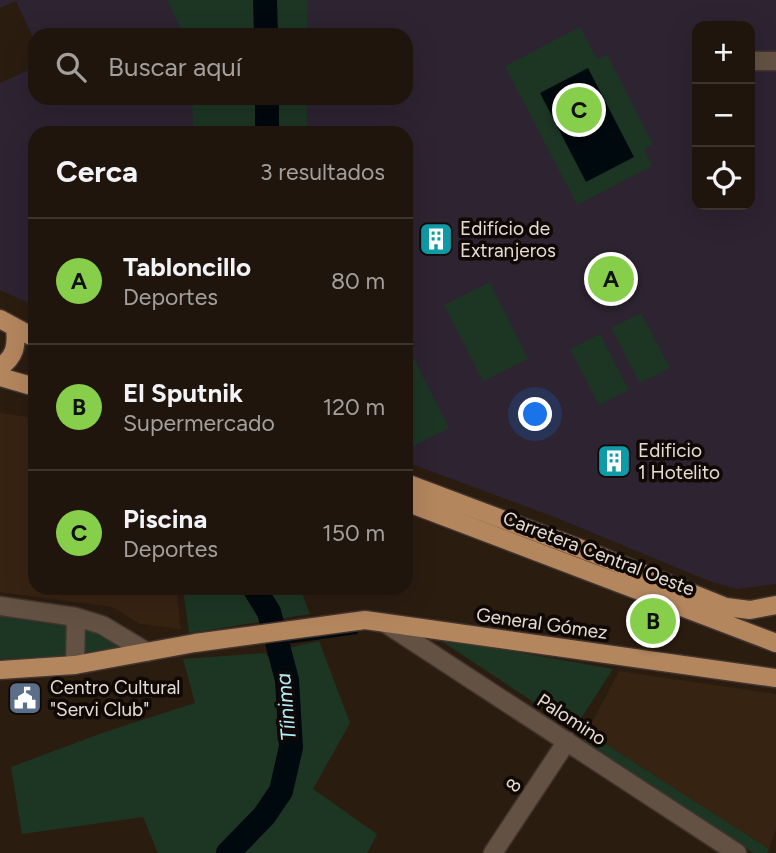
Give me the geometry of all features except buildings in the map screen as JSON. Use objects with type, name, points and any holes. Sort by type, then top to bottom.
[{"type":"main road","points":[[8,324],[28,334]]},
{"type":"main road","points":[[0,367],[15,352],[8,324]]},
{"type":"main road","points":[[0,377],[28,385]]},
{"type":"main road","name":"Carretera Central Oeste","points":[[413,486],[726,607],[750,610],[776,606]]},
{"type":"main road","name":"Carretera Central Oeste","points":[[413,505],[776,643]]},
{"type":"main road","name":"General Gómez","points":[[147,652],[344,621],[384,622],[776,678]]},
{"type":"main road","points":[[0,670],[75,665],[147,652]]},
{"type":"street","points":[[755,61],[776,61]]},
{"type":"street","points":[[0,606],[76,617],[102,625],[147,652]]},
{"type":"street","points":[[75,665],[76,617]]},
{"type":"street","name":"Palomino","points":[[384,622],[737,853]]},
{"type":"street","name":"8","points":[[493,853],[567,741]]},
{"type":"shaded area","points":[[0,0],[776,0],[776,584],[737,589],[709,581],[557,518],[413,465],[413,126],[28,126],[28,303],[0,290],[0,83],[28,70],[28,105],[413,105],[413,28],[29,28],[16,1],[0,8]]},
{"type":"shaded area","points":[[588,68],[634,157],[586,182],[540,93]]},
{"type":"shaded area","points":[[0,413],[28,417],[28,595],[177,595],[181,629],[140,624],[112,607],[0,592]]},
{"type":"shaded area","points":[[619,671],[776,694],[776,829],[769,849],[587,732]]},
{"type":"green space","points":[[167,0],[307,0],[307,28],[181,28]]},
{"type":"green space","points":[[580,27],[597,59],[607,55],[653,144],[644,149],[652,166],[577,205],[505,66]]},
{"type":"green space","points":[[192,105],[307,105],[307,126],[193,126]]},
{"type":"green space","points":[[490,282],[528,359],[483,381],[444,305]]},
{"type":"green space","points":[[641,313],[670,368],[640,383],[611,328]]},
{"type":"green space","points":[[600,334],[629,390],[599,405],[570,349]]},
{"type":"green space","points":[[413,357],[449,428],[413,446]]},
{"type":"green space","points":[[184,595],[303,595],[310,614],[189,633]]},
{"type":"green space","points":[[0,613],[67,620],[69,640],[66,657],[0,659]]},
{"type":"green space","points":[[84,627],[129,649],[86,655]]},
{"type":"green space","points":[[437,638],[613,669],[574,729]]},
{"type":"green space","points":[[319,641],[350,723],[313,789],[377,834],[367,853],[158,853],[143,817],[22,834],[11,767],[102,733],[195,703],[183,659],[265,653],[287,680],[285,775],[250,849],[298,774],[295,701],[285,649]]},
{"type":"green space","points":[[587,732],[769,849],[767,853],[753,853],[582,743]]},
{"type":"waterway","name":"Tíinima","points":[[265,0],[266,28]]},
{"type":"waterway","name":"Tíinima","points":[[267,105],[267,126]]},
{"type":"waterway","name":"Tíinima","points":[[228,853],[264,816],[281,791],[291,747],[287,680],[269,612],[258,595]]},
{"type":"waterway","points":[[277,643],[356,632]]},
{"type":"waterway","points":[[234,845],[241,853]]},
{"type":"place","name":"Piscina","points":[[579,110]]},
{"type":"place","name":"Edifício de Extranjeros","points":[[436,239]]},
{"type":"place","name":"Tabloncillo","points":[[611,279]]},
{"type":"place","name":"Edificio 1 Hotelito","points":[[614,461]]},
{"type":"place","name":"El Sputnik","points":[[653,621]]},
{"type":"place","name":"Centro Cultural \"Servi Club\"","points":[[25,698]]}]
